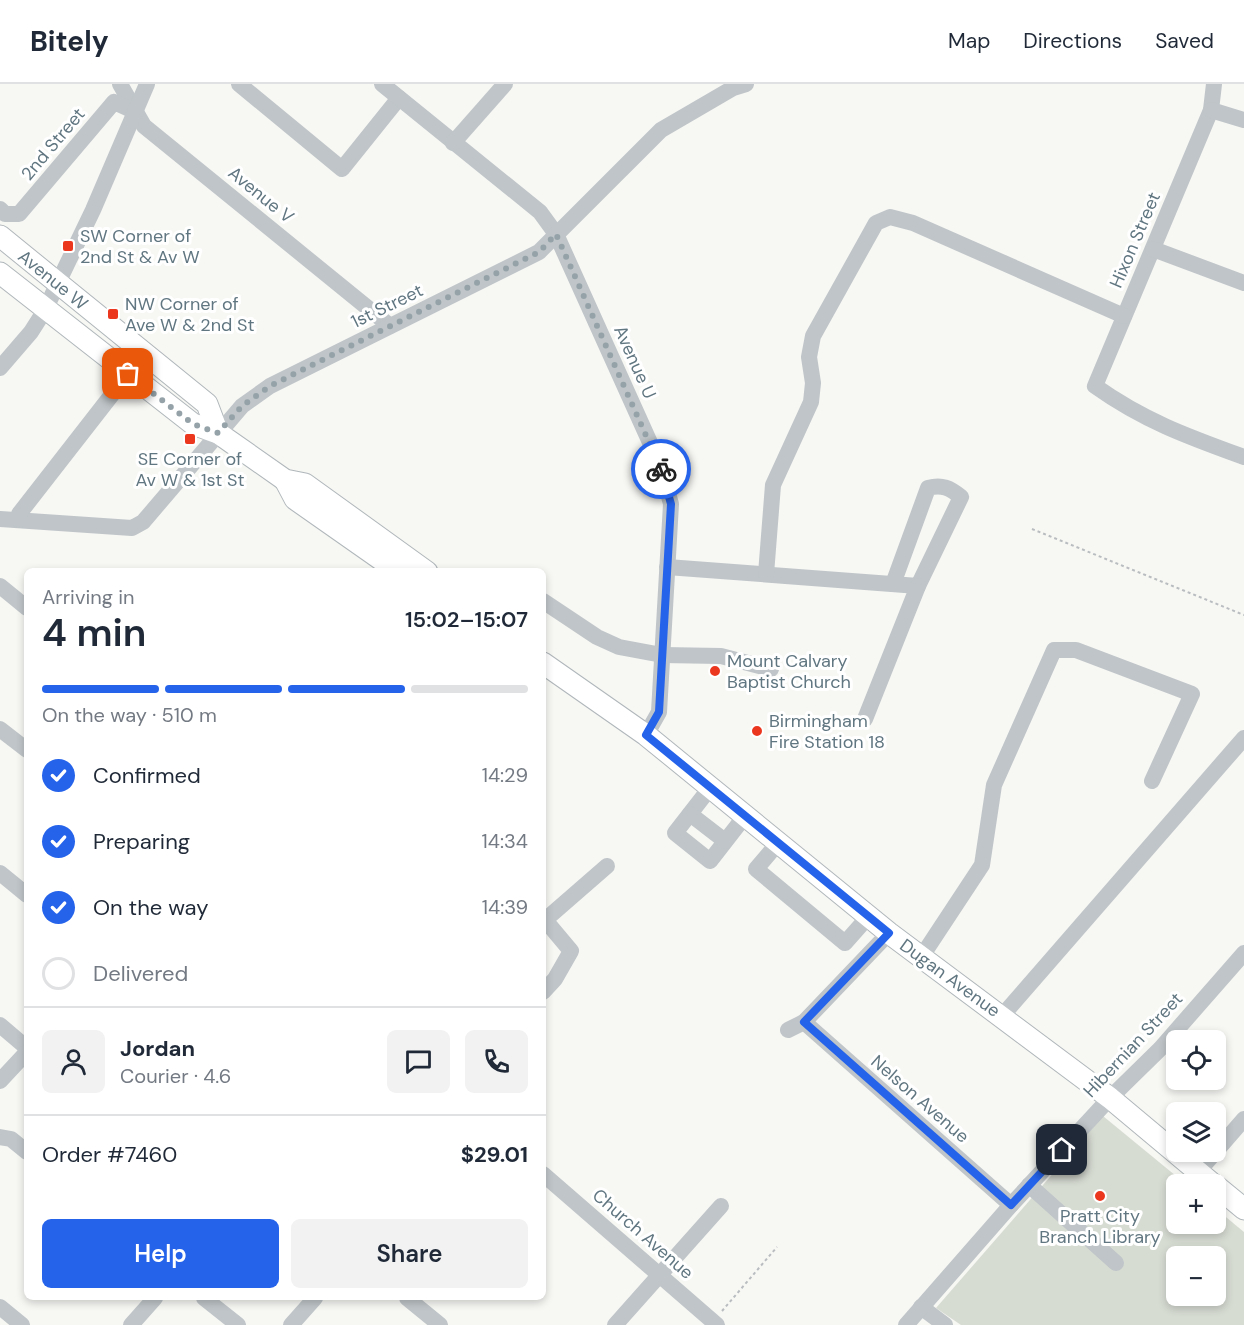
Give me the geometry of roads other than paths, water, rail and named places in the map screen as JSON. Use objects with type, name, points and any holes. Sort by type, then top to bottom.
[{"type":"main road","name":"Avenue W","points":[[0,236],[207,404],[218,433]]},
{"type":"main road","name":"Avenue W","points":[[0,273],[193,424],[218,433]]},
{"type":"main road","points":[[218,433],[285,480],[304,484],[421,568]]},
{"type":"main road","points":[[285,480],[295,499],[393,568]]},
{"type":"main road","name":"Dugan Avenue","points":[[546,665],[646,735],[889,933],[1110,1098],[1201,1174]]},
{"type":"main road","name":"Dugan Avenue","points":[[1226,1195],[1244,1209]]},
{"type":"street","name":"Avenue V","points":[[120,84],[144,126],[390,326]]},
{"type":"street","points":[[0,369],[32,332],[45,310],[147,84]]},
{"type":"street","points":[[239,84],[342,169],[399,98]]},
{"type":"street","name":"Avenue U","points":[[382,84],[540,212],[556,234],[661,467],[671,504],[659,712],[646,735]]},
{"type":"street","points":[[453,143],[505,84]]},
{"type":"street","name":"Hixon Street","points":[[1214,84],[1211,110],[1095,386],[1123,406],[1160,426],[1244,458]]},
{"type":"street","name":"1st Street","points":[[0,519],[132,528],[143,522],[242,406],[270,386],[539,252],[661,130],[737,85]]},
{"type":"street","name":"2nd Street","points":[[0,209],[5,214],[19,214],[114,102],[136,112]]},
{"type":"street","points":[[1211,110],[1244,120]]},
{"type":"street","points":[[766,574],[773,485],[811,402],[813,382],[809,357],[813,336],[876,223],[890,218],[913,224],[1125,316]]},
{"type":"street","points":[[1153,249],[1244,284]]},
{"type":"street","points":[[19,520],[19,514],[128,374]]},
{"type":"street","points":[[865,719],[918,586],[960,497],[950,488],[938,485],[928,488],[893,584]]},
{"type":"street","points":[[667,567],[918,586]]},
{"type":"street","points":[[0,586],[24,606]]},
{"type":"street","points":[[546,603],[612,643],[662,656],[721,656],[771,669]]},
{"type":"street","points":[[922,956],[982,865],[994,785],[1054,650],[1076,650],[1192,694],[1152,781]]},
{"type":"street","points":[[0,729],[24,748]]},
{"type":"street","points":[[1002,1016],[1244,738]]},
{"type":"street","points":[[710,788],[675,833],[710,861],[745,816]]},
{"type":"street","points":[[690,814],[725,841]]},
{"type":"street","points":[[778,843],[756,869],[845,944],[868,916]]},
{"type":"street","points":[[546,916],[607,866]]},
{"type":"street","points":[[0,873],[24,893]]},
{"type":"street","points":[[546,920],[571,951],[555,979],[546,990]]},
{"type":"street","points":[[788,1030],[804,1022],[889,933]]},
{"type":"street","name":"Hibernian Street","points":[[906,1325],[1029,1185],[1110,1098],[1160,1049],[1244,953]]},
{"type":"street","name":"Nelson Avenue","points":[[804,1022],[1011,1205]]},
{"type":"street","points":[[0,1025],[24,1047]]},
{"type":"street","points":[[0,1081],[24,1053]]},
{"type":"street","points":[[1213,1174],[1244,1119]]},
{"type":"street","points":[[0,1137],[11,1139],[24,1150]]},
{"type":"street","name":"Church Avenue","points":[[546,1177],[714,1323]]},
{"type":"street","points":[[1029,1185],[1116,1263]]},
{"type":"street","points":[[615,1325],[721,1206]]},
{"type":"street","points":[[131,1325],[153,1300]]},
{"type":"street","points":[[207,1300],[238,1325]]},
{"type":"street","points":[[291,1325],[310,1300]]},
{"type":"street","points":[[409,1300],[440,1325]]},
{"type":"street","points":[[0,1307],[22,1325]]},
{"type":"street","points":[[921,1307],[945,1325]]},
{"type":"place","name":"SW Corner of 2nd St & Av W","points":[[68,246]]},
{"type":"place","name":"NW Corner of Ave W & 2nd St","points":[[113,314]]},
{"type":"place","name":"SE Corner of Av W & 1st St","points":[[190,439]]},
{"type":"place","name":"Mount Calvary Baptist Church","points":[[715,671]]},
{"type":"place","name":"Birmingham Fire Station 18","points":[[757,731]]},
{"type":"place","name":"Pratt City Branch Library","points":[[1100,1196]]}]
